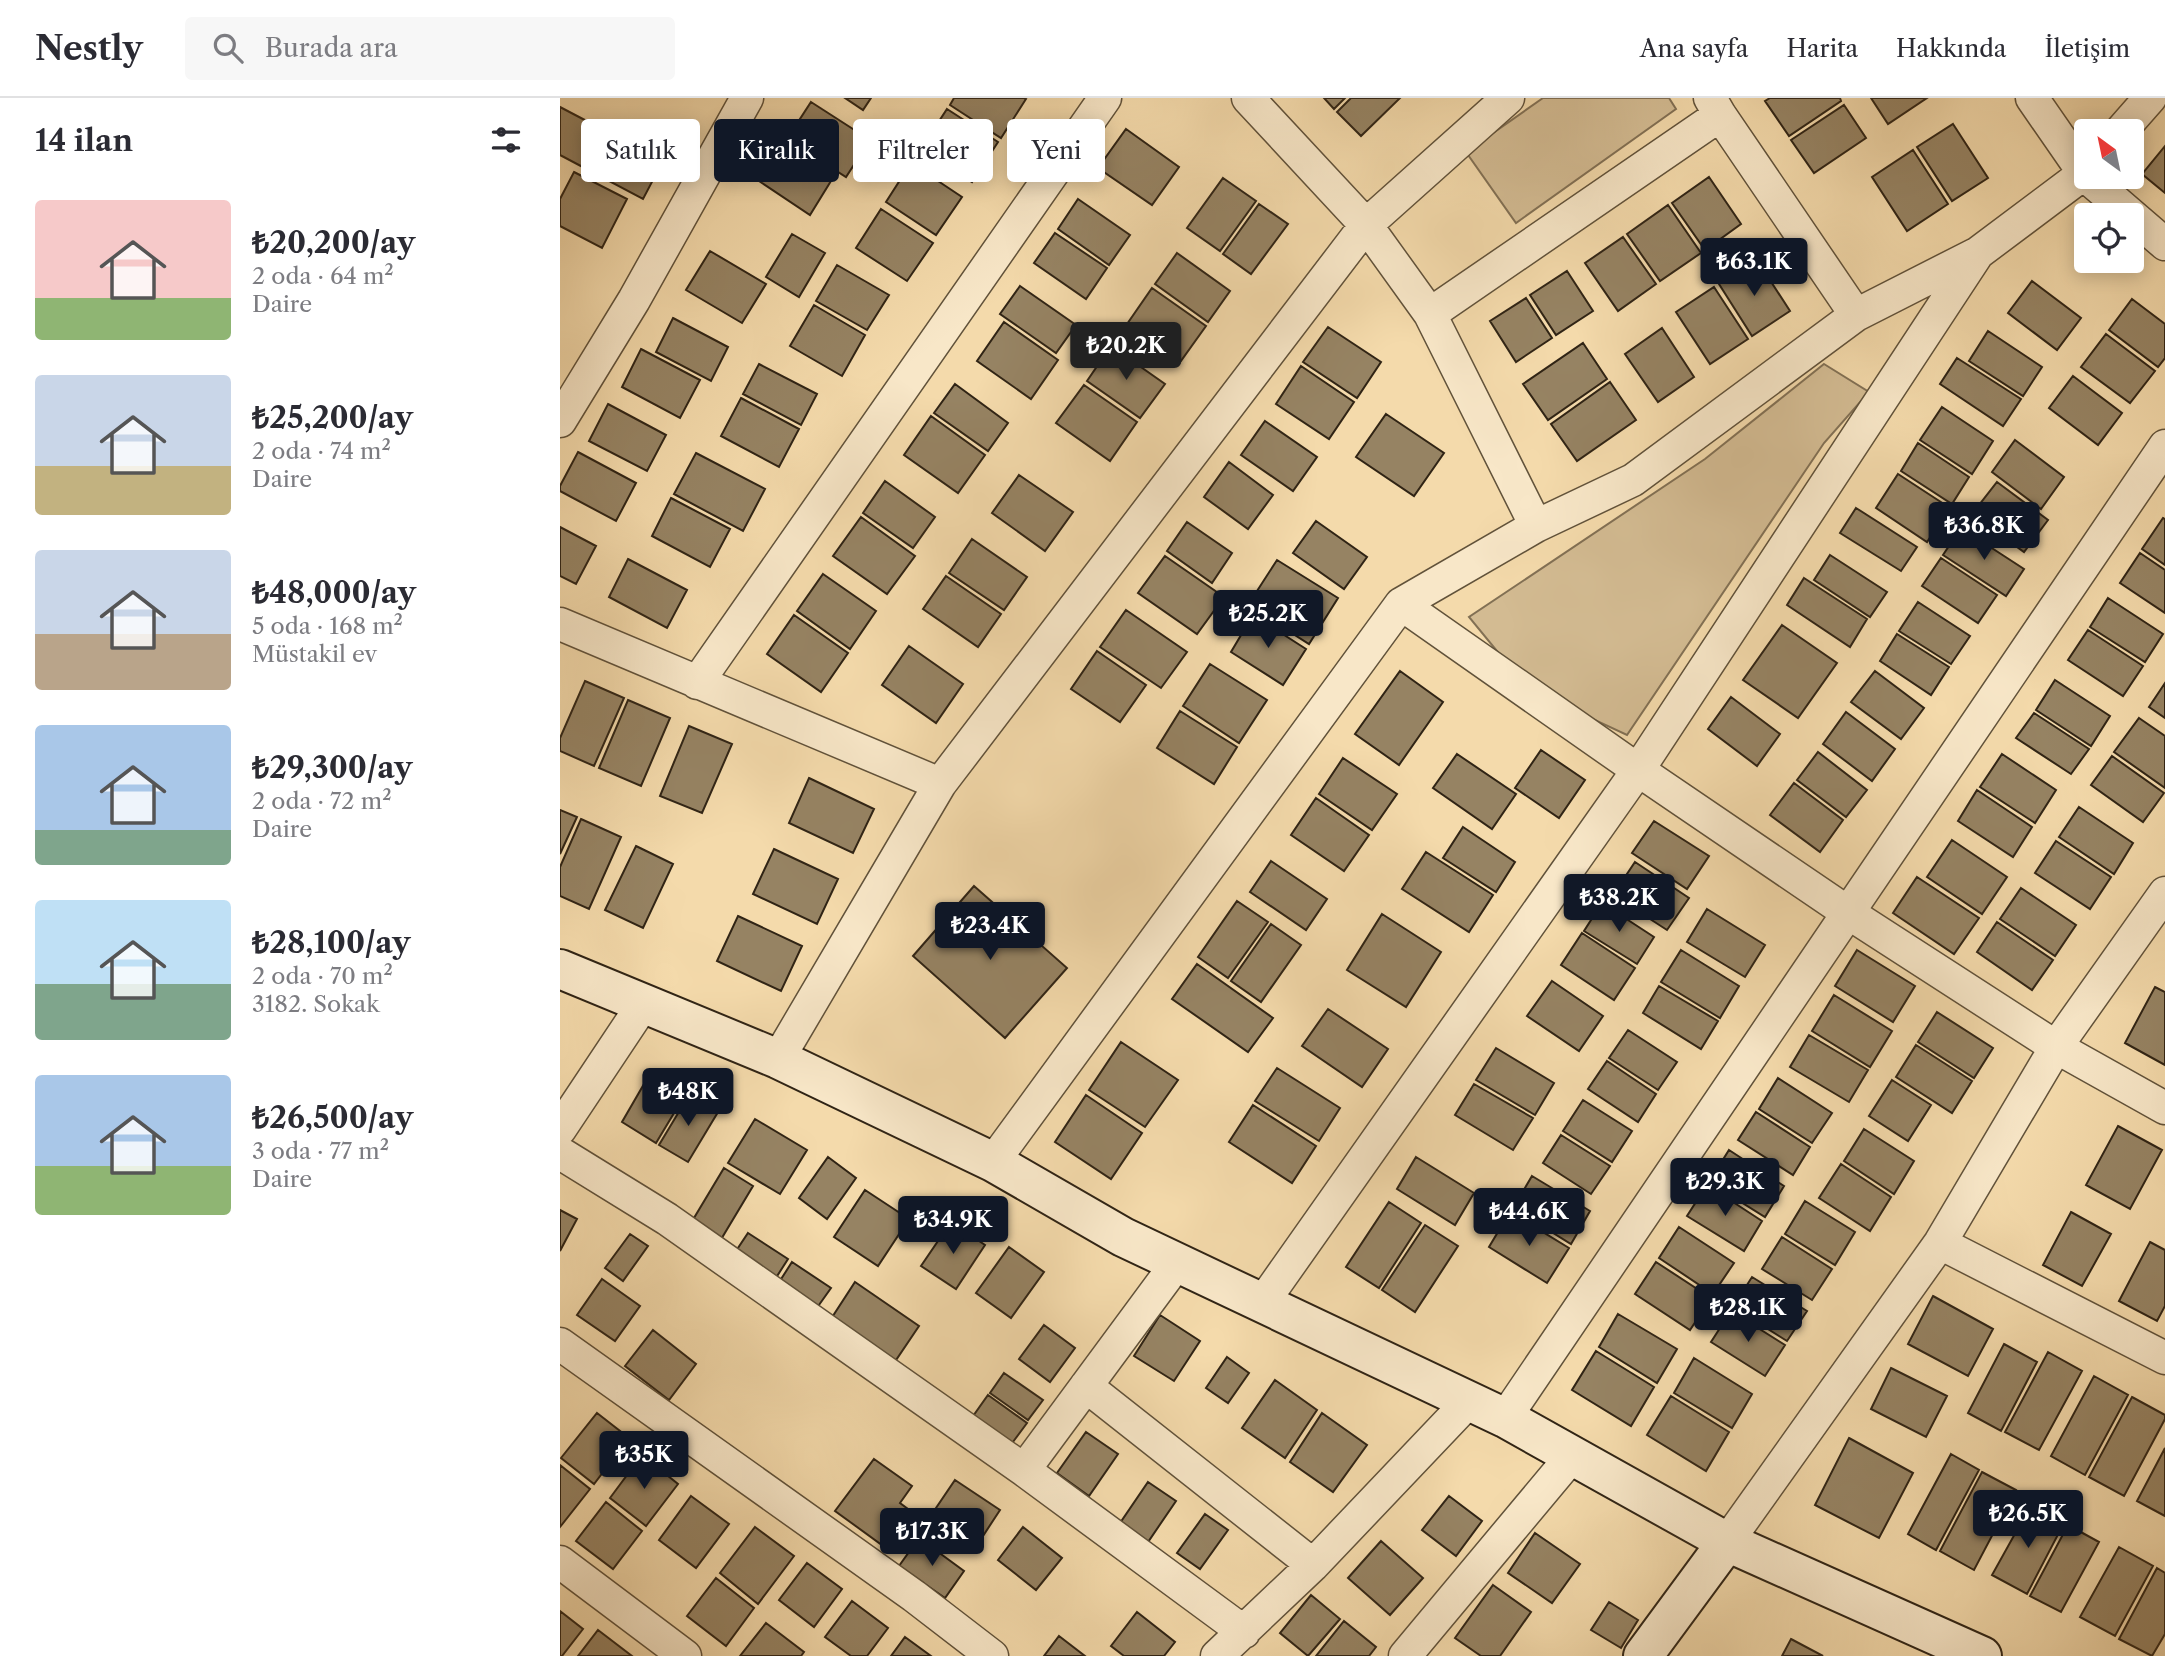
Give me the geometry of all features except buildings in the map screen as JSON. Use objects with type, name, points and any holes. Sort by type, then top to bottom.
[{"type":"main road","points":[[560,970],[778,1059],[993,1162],[1123,1237],[1505,1418],[1727,1542],[1982,1656]]},
{"type":"main road","points":[[1643,1656],[1727,1542]]},
{"type":"street","points":[[560,421],[634,300],[747,98]]},
{"type":"street","points":[[697,684],[1105,98]]},
{"type":"street","points":[[1248,98],[1366,226],[1430,314],[1535,526]]},
{"type":"street","points":[[778,1059],[940,784],[1366,226],[1508,98]]},
{"type":"street","points":[[2032,98],[2074,158]]},
{"type":"street","points":[[2132,119],[2150,98]]},
{"type":"street","points":[[1430,314],[1715,107],[1856,315]]},
{"type":"street","points":[[993,1162],[1401,604],[1535,526],[1633,480],[1856,315],[1978,253],[2074,184]]},
{"type":"street","points":[[2102,189],[2165,244]]},
{"type":"street","points":[[1263,1302],[1638,770],[1978,253]]},
{"type":"street","points":[[1505,1418],[2165,446]]},
{"type":"street","points":[[1401,604],[1847,912],[2056,1047],[2165,1108]]},
{"type":"street","points":[[560,624],[697,684],[940,784]]},
{"type":"street","points":[[1727,1542],[1940,1243],[2056,1047],[2165,893]]},
{"type":"street","points":[[560,1129],[644,1003]]},
{"type":"street","points":[[560,1153],[667,1219],[1024,1470],[1244,1632]]},
{"type":"street","points":[[1940,1243],[2165,1358]]},
{"type":"street","points":[[1024,1470],[1177,1263]]},
{"type":"street","points":[[560,1344],[903,1588],[992,1656]]},
{"type":"street","points":[[1087,1386],[1313,1565]]},
{"type":"street","points":[[1217,1656],[1313,1565],[1469,1401]]},
{"type":"street","points":[[1405,1656],[1572,1455]]},
{"type":"street","points":[[560,1562],[685,1656]]},
{"type":"shaded area","points":[[1543,98],[1669,98],[1676,109],[1516,223],[1466,152]]},
{"type":"shaded area","points":[[1824,364],[1869,392],[1824,443],[1627,735],[1556,702],[1501,656],[1469,617],[1705,459]]}]
